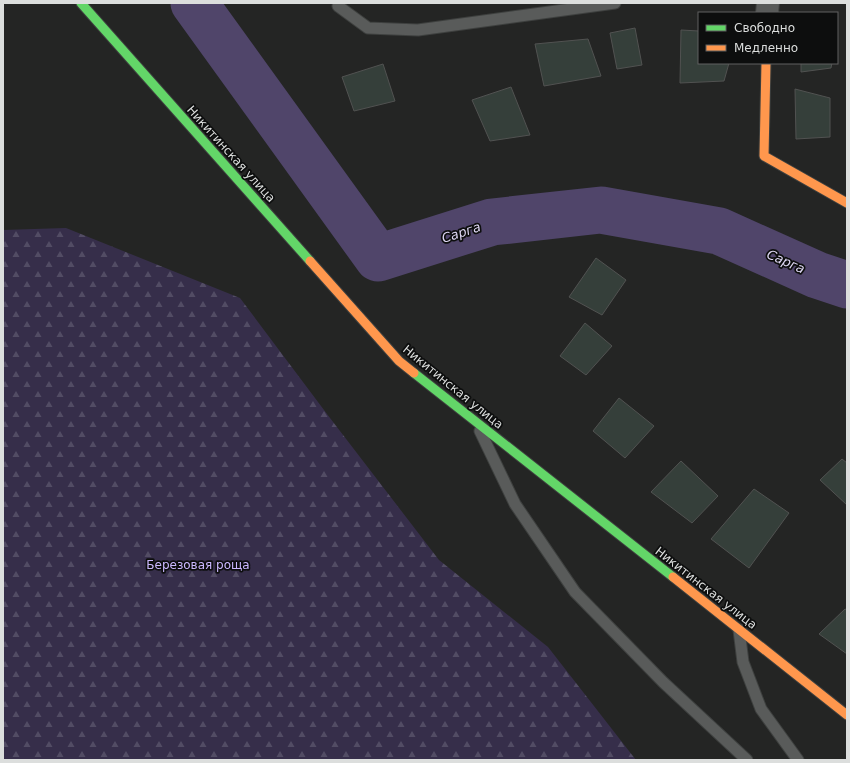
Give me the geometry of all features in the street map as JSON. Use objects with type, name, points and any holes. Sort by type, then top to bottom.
[{"type":"street","name":"Никитинская улица","points":[[81,3],[398,361],[847,715]]},
{"type":"street","points":[[766,64],[764,156],[847,203]]},
{"type":"lane","points":[[338,6],[368,28],[418,30],[615,3]]},
{"type":"lane","points":[[476,422],[515,504],[575,592],[663,682],[747,760]]},
{"type":"lane","points":[[739,629],[743,662],[761,709],[798,760]]},
{"type":"green space","name":"Березовая роща","points":[[66,228],[240,298],[439,560],[548,647],[636,760],[3,760],[3,230]]},
{"type":"building","points":[[635,28],[642,65],[617,69],[610,33]]},
{"type":"building","points":[[681,30],[698,31],[698,64],[729,64],[724,81],[680,83]]},
{"type":"building","points":[[588,39],[601,76],[544,86],[535,44]]},
{"type":"building","points":[[383,64],[395,101],[354,111],[342,77]]},
{"type":"building","points":[[801,64],[832,64],[831,68],[801,72]]},
{"type":"building","points":[[511,87],[530,135],[490,141],[472,100]]},
{"type":"building","points":[[795,89],[830,98],[830,137],[796,139]]},
{"type":"building","points":[[596,258],[626,280],[602,315],[569,297]]},
{"type":"building","points":[[585,323],[612,346],[586,375],[560,356]]},
{"type":"building","points":[[619,398],[654,426],[625,458],[593,431]]},
{"type":"building","points":[[842,459],[847,463],[847,505],[820,480]]},
{"type":"building","points":[[681,461],[718,496],[692,523],[651,492]]},
{"type":"building","points":[[754,489],[789,513],[749,568],[711,539]]},
{"type":"building","points":[[845,609],[847,610],[847,654],[819,634]]},
{"type":"waterway","name":"Сарга","points":[[194,3],[378,258],[492,222],[601,210],[719,231],[817,275],[847,285]]},
{"type":"traffic: fast","points":[[81,3],[310,261]]},
{"type":"traffic: fast","points":[[414,373],[673,577]]},
{"type":"traffic: slow","points":[[766,64],[764,156],[847,203]]},
{"type":"traffic: slow","points":[[310,261],[399,361],[414,373]]},
{"type":"traffic: slow","points":[[673,577],[847,715]]}]
